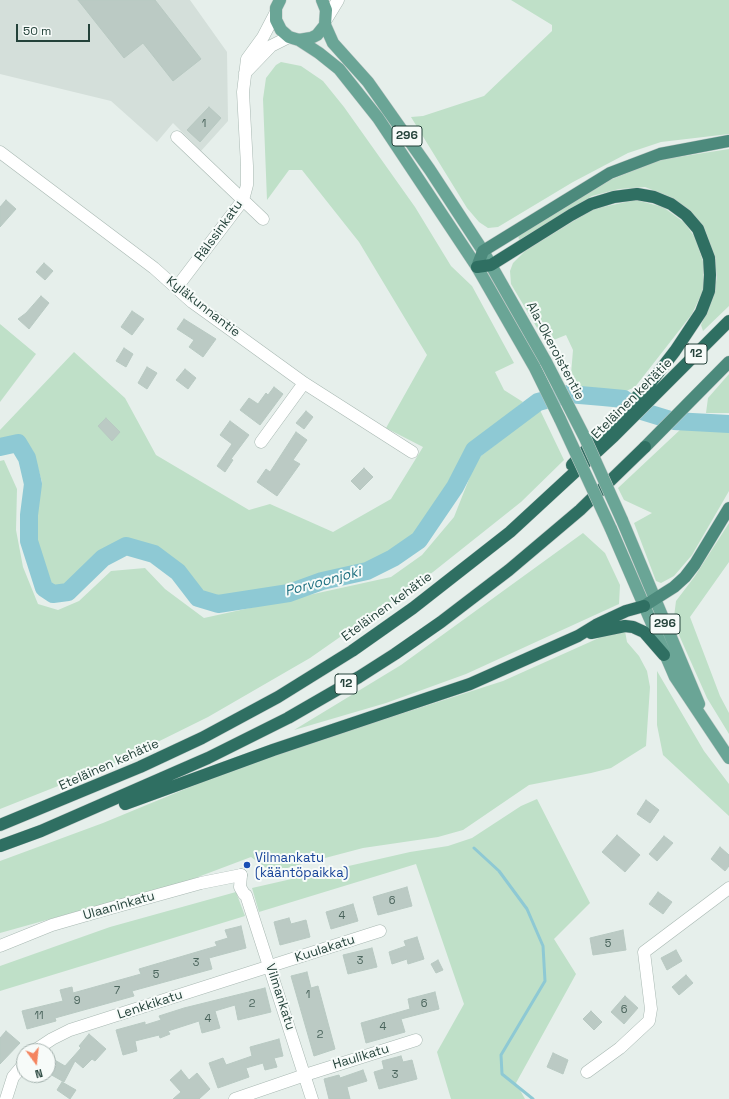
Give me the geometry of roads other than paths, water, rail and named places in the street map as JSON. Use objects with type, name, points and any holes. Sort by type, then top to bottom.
[{"type":"highway","points":[[610,434],[651,382],[690,329],[700,312],[709,291],[710,275],[709,258],[706,246],[698,229],[686,215],[671,204],[654,197],[637,194],[614,197],[591,204],[571,214],[491,265],[477,267],[483,251],[591,184],[633,163],[666,152],[729,141]]},
{"type":"highway","name":"Eteläinen kehätie","points":[[0,825],[65,800],[140,768],[202,738],[278,697],[345,655],[413,608],[510,532],[610,434],[662,388],[729,321]]},
{"type":"highway","name":"12","points":[[0,847],[49,828],[208,758],[288,718],[365,673],[447,618],[509,570],[580,510],[694,399],[729,362]]},
{"type":"highway","points":[[0,847],[273,750],[470,684],[578,636],[596,625],[631,609],[649,603],[674,587],[696,564],[729,508]]},
{"type":"highway","points":[[578,636],[625,626],[633,627],[644,632],[664,655]]},
{"type":"main road","name":"Ala-Okeroistentie","points":[[322,0],[326,10],[326,22],[333,43],[368,82],[392,115],[483,251],[546,362],[585,438],[622,520],[664,655],[675,677],[729,758]]},
{"type":"main road","points":[[278,4],[280,30],[294,39],[311,38],[321,31],[326,22]]},
{"type":"main road","name":"Ala-Okeroistentie","points":[[294,39],[319,52],[339,69],[354,85],[419,177],[477,267],[535,368],[573,445],[611,529],[649,603],[709,727]]},
{"type":"street","points":[[326,22],[338,0]]},
{"type":"street","name":"Rälssinkatu","points":[[177,287],[243,200],[247,185],[243,112],[244,82],[247,59],[263,37],[278,4]]},
{"type":"street","points":[[245,73],[271,46],[294,39]]},
{"type":"street","points":[[177,137],[263,219]]},
{"type":"street","name":"Kyläkunnantie","points":[[0,152],[177,287],[192,302],[304,383],[412,452]]},
{"type":"street","points":[[261,442],[304,383]]},
{"type":"street","name":"Vilmankatu","points":[[241,875],[240,886],[246,895],[312,1099]]},
{"type":"street","name":"Ulaaninkatu","points":[[0,946],[52,925],[201,883],[241,875]]},
{"type":"street","points":[[587,1072],[620,1048],[649,1022],[650,1009],[644,952],[729,888]]},
{"type":"street","name":"Kuulakatu","points":[[270,966],[380,932]]},
{"type":"street","name":"Lenkkikatu","points":[[46,1043],[70,1030],[270,966]]},
{"type":"street","name":"Haulikatu","points":[[305,1074],[416,1040]]},
{"type":"street","points":[[6,1099],[13,1077],[16,1073]]},
{"type":"street","points":[[235,1099],[305,1074]]},
{"type":"waterway","name":"Porvoonjoki","points":[[0,447],[18,443],[27,458],[33,484],[29,515],[29,541],[44,588],[53,594],[68,592],[103,558],[126,546],[154,554],[178,572],[198,598],[218,604],[289,593],[322,581],[367,571],[393,558],[419,540],[455,487],[474,450],[538,402],[568,394],[624,399],[638,410],[674,421],[729,424]]},
{"type":"waterway","points":[[474,848],[499,871],[527,909],[543,946],[545,981],[501,1055],[502,1074],[533,1099]]},
{"type":"place","name":"Vilmankatu (kääntöpaikka)","points":[[247,865]]}]
